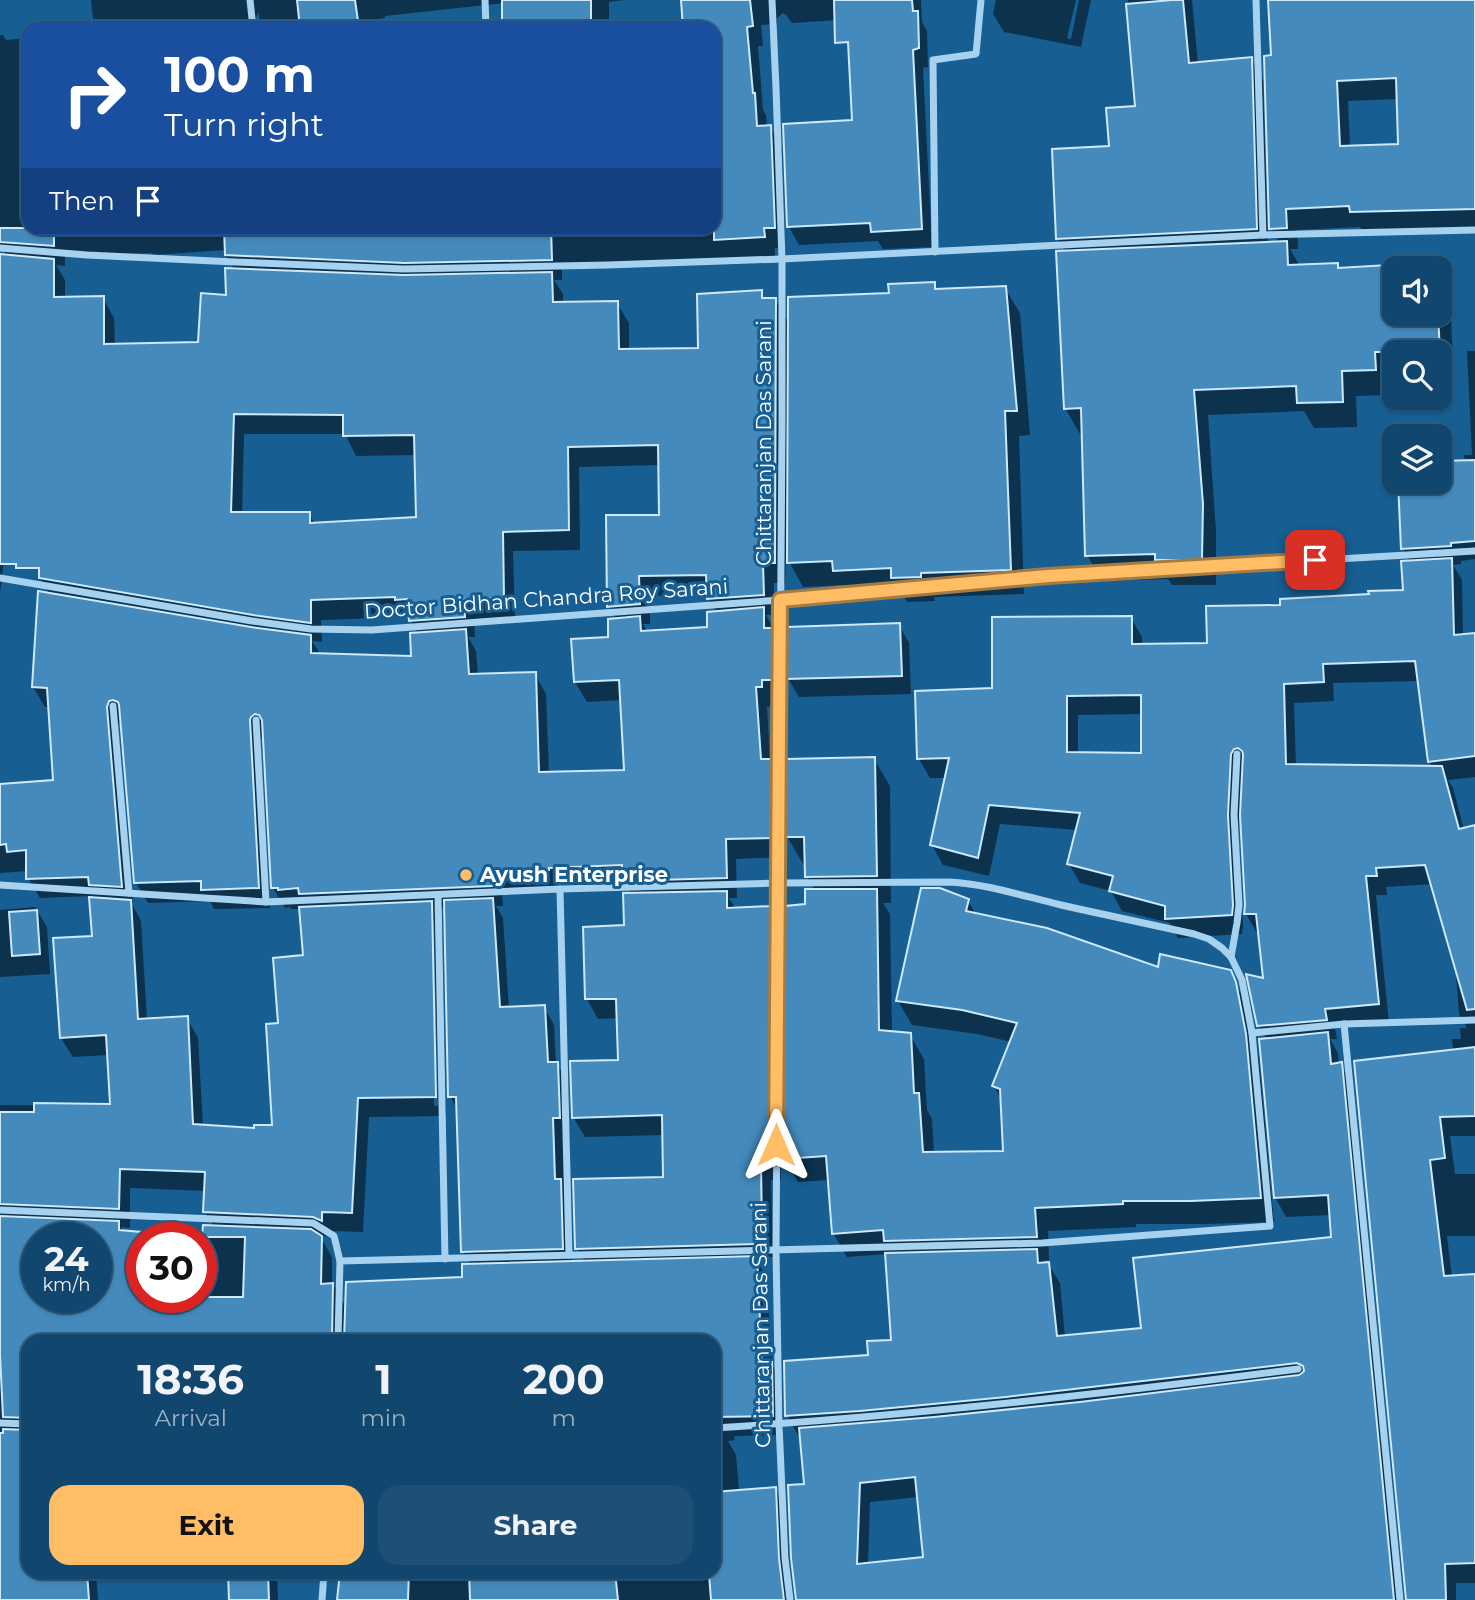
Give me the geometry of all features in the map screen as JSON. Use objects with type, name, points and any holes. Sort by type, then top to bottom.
[{"type":"street","points":[[250,0],[252,21]]},
{"type":"street","points":[[485,0],[486,21]]},
{"type":"street","name":"Chittaranjan Das Sarani","points":[[772,0],[782,259],[776,1250],[779,1424],[785,1558],[790,1600]]},
{"type":"street","points":[[935,252],[933,60],[976,54],[981,0]]},
{"type":"street","points":[[1256,0],[1263,235]]},
{"type":"street","points":[[0,247],[101,255],[404,269],[782,259],[1263,235],[1475,230]]},
{"type":"street","name":"Doctor Bidhan Chandra Roy Sarani","points":[[0,578],[252,621],[311,629],[372,630],[780,600],[1048,576],[1475,551]]},
{"type":"street","points":[[113,706],[130,893]]},
{"type":"street","points":[[256,720],[266,902]]},
{"type":"street","points":[[1231,957],[1239,905],[1234,815],[1237,754]]},
{"type":"street","points":[[0,885],[266,902],[778,883],[973,883],[1209,939],[1231,957],[1242,980],[1251,1032],[1270,1226],[1042,1243],[340,1261]]},
{"type":"street","points":[[560,889],[569,1255]]},
{"type":"street","points":[[438,895],[445,1259]]},
{"type":"street","points":[[1251,1032],[1343,1024],[1475,1020]]},
{"type":"street","points":[[1343,1024],[1400,1600]]},
{"type":"street","points":[[0,1210],[313,1223],[334,1236],[340,1261],[338,1334]]},
{"type":"street","points":[[721,1428],[1089,1396],[1298,1369]]},
{"type":"street","points":[[0,1423],[21,1424]]},
{"type":"street","points":[[322,1600],[324,1579]]},
{"type":"building","points":[[297,0],[355,0],[358,21],[299,21]]},
{"type":"building","points":[[502,0],[591,0],[591,21],[502,21]]},
{"type":"building","points":[[681,0],[750,0],[753,26],[747,27],[757,126],[771,125],[775,228],[764,228],[765,237],[714,240],[714,235],[721,235],[721,21],[682,21]]},
{"type":"building","points":[[834,0],[912,0],[913,11],[918,11],[919,48],[913,50],[922,229],[871,232],[870,223],[787,227],[783,124],[852,120],[848,42],[835,43]]},
{"type":"building","points":[[1183,0],[1189,63],[1252,57],[1257,229],[1056,239],[1052,149],[1109,146],[1106,108],[1135,106],[1126,4]]},
{"type":"building","points":[[1268,0],[1475,0],[1475,209],[1350,212],[1349,206],[1286,209],[1287,228],[1269,229],[1264,56],[1271,55]],"holes":[[[1396,78],[1398,144],[1340,146],[1337,81]]]},
{"type":"building","points":[[0,228],[21,228],[21,235],[54,235],[54,246],[0,242]]},
{"type":"building","points":[[224,235],[551,235],[552,260],[404,263],[225,255]]},
{"type":"building","points":[[1287,241],[1288,265],[1338,263],[1338,268],[1382,265],[1382,326],[1439,326],[1439,340],[1382,340],[1382,352],[1375,352],[1376,370],[1342,371],[1343,402],[1297,403],[1296,386],[1194,390],[1203,504],[1202,560],[1155,560],[1155,554],[1085,556],[1081,408],[1064,409],[1056,251]]},
{"type":"building","points":[[0,254],[54,259],[54,297],[104,296],[104,344],[198,342],[201,293],[226,295],[225,268],[404,275],[552,272],[553,302],[618,301],[619,349],[698,348],[697,294],[762,290],[762,298],[776,298],[775,563],[763,563],[764,595],[707,599],[706,575],[639,576],[640,604],[607,607],[606,515],[659,515],[658,445],[568,447],[569,530],[503,532],[504,598],[464,599],[465,617],[409,621],[407,599],[395,600],[395,597],[311,600],[311,623],[39,578],[39,568],[16,568],[16,564],[0,564]],"holes":[[[234,414],[343,415],[343,436],[414,435],[416,517],[310,523],[310,512],[231,512]]]},
{"type":"building","points":[[935,282],[935,289],[1006,286],[1017,411],[1005,411],[1011,570],[921,573],[921,577],[891,578],[891,568],[833,571],[832,561],[787,563],[788,297],[889,293],[888,284]]},
{"type":"building","points":[[1475,460],[1475,541],[1451,543],[1451,546],[1401,549],[1399,494],[1452,494],[1452,461]]},
{"type":"building","points":[[1452,558],[1454,635],[1475,633],[1475,756],[1428,762],[1415,661],[1323,664],[1324,682],[1284,684],[1286,764],[1442,766],[1459,829],[1475,825],[1475,1009],[1467,1010],[1425,865],[1376,868],[1377,876],[1366,876],[1379,1004],[1325,1009],[1327,1020],[1257,1026],[1246,974],[1263,978],[1256,914],[1244,914],[1240,815],[1243,754],[1238,748],[1231,754],[1228,815],[1232,915],[1165,919],[1165,906],[1109,891],[1113,876],[1067,864],[1080,813],[989,805],[978,858],[930,845],[949,758],[917,759],[915,691],[992,688],[992,617],[1132,616],[1132,644],[1207,643],[1206,606],[1280,605],[1280,599],[1403,590],[1401,561]],"holes":[[[1141,695],[1141,753],[1067,752],[1067,696]]]},
{"type":"building","points":[[38,591],[311,635],[311,653],[411,656],[410,633],[466,629],[469,674],[536,672],[539,772],[624,770],[619,680],[574,682],[571,639],[608,637],[608,619],[640,616],[641,631],[707,627],[707,612],[764,607],[764,628],[774,628],[774,680],[762,680],[762,687],[756,687],[761,759],[773,759],[773,838],[726,839],[727,878],[622,881],[622,865],[491,872],[492,886],[299,894],[298,888],[278,890],[271,888],[262,720],[255,714],[250,720],[259,888],[201,890],[201,881],[134,883],[119,705],[113,700],[109,701],[107,707],[122,887],[89,885],[88,877],[26,879],[26,850],[7,852],[6,844],[0,845],[0,784],[53,780],[47,688],[32,687]]},
{"type":"building","points":[[900,623],[902,676],[786,679],[787,627]]},
{"type":"building","points":[[875,757],[877,876],[805,877],[804,837],[785,837],[786,759]]},
{"type":"building","points":[[921,888],[940,888],[969,899],[966,911],[1047,928],[1158,967],[1160,954],[1231,970],[1236,982],[1246,1034],[1261,1198],[1123,1201],[1123,1204],[1035,1208],[1037,1237],[884,1241],[883,1230],[832,1234],[826,1156],[783,1159],[785,906],[805,904],[805,889],[877,889],[879,1030],[911,1033],[914,1093],[919,1093],[923,1152],[1003,1151],[1000,1089],[992,1086],[1017,1023],[962,1010],[896,1001]]},
{"type":"building","points":[[727,891],[727,908],[772,906],[771,1160],[761,1160],[762,1237],[756,1237],[757,1244],[575,1249],[573,1179],[663,1177],[662,1115],[572,1118],[570,1061],[618,1060],[616,999],[585,999],[583,927],[624,925],[623,893]]},
{"type":"building","points":[[89,897],[131,900],[138,1019],[188,1016],[193,1124],[254,1128],[254,1125],[272,1125],[266,1024],[278,1023],[273,958],[303,955],[299,907],[432,901],[436,1097],[358,1098],[352,1213],[322,1212],[322,1221],[313,1217],[203,1212],[205,1172],[120,1169],[119,1209],[0,1204],[0,1112],[34,1112],[34,1103],[110,1104],[106,1035],[60,1038],[53,938],[92,936]]},
{"type":"building","points":[[493,898],[500,1007],[545,1005],[548,1062],[558,1062],[560,1118],[553,1118],[555,1179],[561,1179],[563,1249],[461,1252],[456,1097],[448,1097],[444,900]]},
{"type":"building","points":[[37,910],[40,954],[12,956],[9,912]]},
{"type":"building","points":[[1328,1032],[1331,1064],[1342,1062],[1394,1600],[796,1600],[788,1485],[804,1484],[799,1428],[1080,1402],[1299,1375],[1304,1371],[1303,1366],[1297,1363],[1006,1397],[785,1416],[784,1361],[868,1355],[867,1341],[891,1340],[885,1253],[1037,1249],[1038,1263],[1049,1262],[1057,1336],[1141,1328],[1133,1258],[1331,1237],[1328,1195],[1274,1198],[1259,1039]],"holes":[[[915,1477],[923,1557],[857,1564],[860,1483]]]},
{"type":"building","points":[[1475,1047],[1475,1116],[1440,1117],[1445,1158],[1430,1160],[1444,1276],[1475,1274],[1475,1563],[1445,1564],[1446,1600],[1406,1600],[1354,1061]]},
{"type":"building","points":[[0,1216],[119,1221],[119,1230],[126,1231],[126,1313],[217,1313],[217,1297],[243,1297],[245,1237],[217,1237],[217,1226],[311,1229],[322,1236],[321,1284],[333,1283],[332,1334],[21,1334],[21,1418],[3,1417]]},
{"type":"building","points":[[757,1256],[762,1362],[772,1362],[773,1416],[721,1417],[721,1334],[344,1334],[346,1282],[462,1277],[462,1264]]},
{"type":"building","points":[[3,1429],[21,1430],[21,1579],[88,1579],[89,1600],[0,1600],[0,1433],[3,1433]]},
{"type":"building","points":[[776,1487],[784,1600],[711,1600],[709,1579],[721,1579],[721,1491]]},
{"type":"building","points":[[228,1579],[268,1579],[269,1600],[229,1600]]},
{"type":"building","points":[[339,1579],[409,1579],[408,1600],[337,1600]]},
{"type":"building","points":[[469,1579],[616,1579],[618,1600],[470,1600]]},
{"type":"place","name":"Ayush Enterprise","points":[[466,875]]},
{"type":"route","points":[[776,1145],[780,600],[1048,576],[1315,560]]}]
